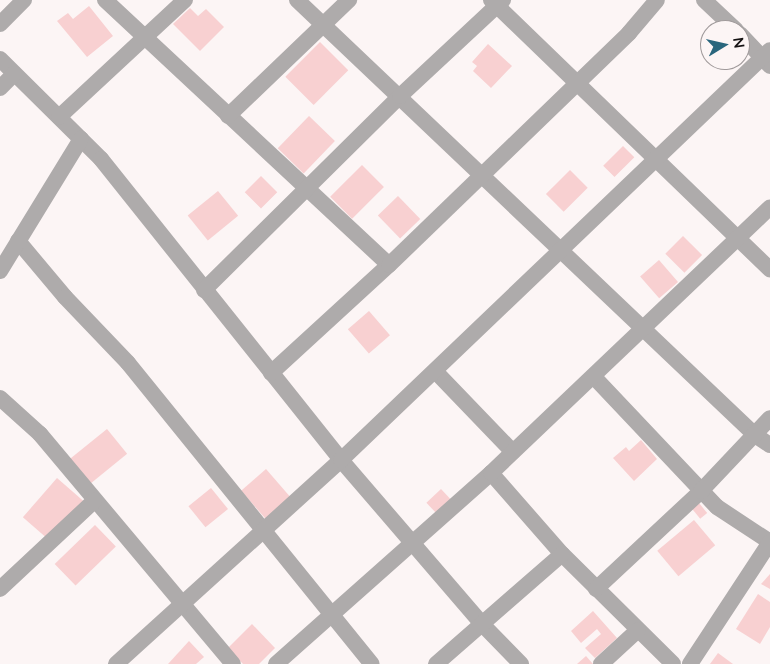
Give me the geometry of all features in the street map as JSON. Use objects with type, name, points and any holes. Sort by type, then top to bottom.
[{"type":"street","points":[[0,24],[24,0]]},
{"type":"street","points":[[105,0],[389,265]]},
{"type":"street","points":[[59,117],[185,0]]},
{"type":"street","points":[[297,0],[644,327],[755,435],[770,445]]},
{"type":"street","points":[[228,116],[348,0]]},
{"type":"street","points":[[270,373],[389,265],[628,33],[657,0]]},
{"type":"street","points":[[704,0],[725,20]]},
{"type":"street","points":[[204,290],[497,2],[770,269]]},
{"type":"street","points":[[116,664],[341,460],[657,158],[768,58],[750,43]]},
{"type":"street","points":[[0,58],[81,139],[132,196],[204,290],[341,460],[482,624],[521,664]]},
{"type":"street","points":[[0,88],[14,74]]},
{"type":"street","points":[[0,272],[81,139]]},
{"type":"street","points":[[276,664],[330,614],[491,474],[770,206]]},
{"type":"street","points":[[18,241],[65,297],[128,363],[372,664]]},
{"type":"street","points":[[435,371],[513,452]]},
{"type":"street","points":[[594,377],[701,491],[735,521],[770,542],[690,664]]},
{"type":"street","points":[[0,398],[40,434],[94,501],[183,603],[233,664]]},
{"type":"street","points":[[596,589],[701,491],[770,418]]},
{"type":"street","points":[[491,474],[562,554],[673,664]]},
{"type":"street","points":[[0,589],[94,501]]},
{"type":"street","points":[[436,664],[562,554]]},
{"type":"street","points":[[601,664],[638,630]]},
{"type":"building","points":[[89,6],[113,36],[87,57],[57,21],[68,13],[73,19]]},
{"type":"building","points":[[190,8],[198,16],[206,9],[224,27],[200,51],[173,24]]},
{"type":"building","points":[[320,42],[348,70],[314,105],[285,77]]},
{"type":"building","points":[[488,44],[512,66],[491,88],[473,71],[477,66],[472,62]]},
{"type":"building","points":[[309,116],[335,141],[304,173],[278,148]]},
{"type":"building","points":[[623,146],[634,157],[615,177],[603,166]]},
{"type":"building","points":[[362,165],[384,187],[352,219],[330,197]]},
{"type":"building","points":[[570,170],[588,188],[564,212],[546,194]]},
{"type":"building","points":[[261,176],[277,192],[261,209],[245,192]]},
{"type":"building","points":[[218,191],[238,216],[208,240],[188,216]]},
{"type":"building","points":[[398,196],[420,219],[400,238],[378,215]]},
{"type":"building","points":[[683,236],[702,255],[684,273],[665,254]]},
{"type":"building","points":[[659,260],[678,282],[659,298],[640,276]]},
{"type":"building","points":[[369,311],[390,335],[369,354],[348,329]]},
{"type":"building","points":[[107,429],[127,454],[89,485],[69,460]]},
{"type":"building","points":[[641,440],[657,459],[634,481],[613,458],[626,447],[629,451]]},
{"type":"building","points":[[266,469],[292,499],[267,521],[241,491]]},
{"type":"building","points":[[57,478],[83,501],[49,540],[23,517]]},
{"type":"building","points":[[211,488],[228,509],[205,527],[188,506]]},
{"type":"building","points":[[441,489],[455,504],[441,518],[426,503]]},
{"type":"building","points":[[699,503],[707,513],[700,519],[692,509]]},
{"type":"building","points":[[694,520],[715,545],[678,576],[657,551]]},
{"type":"building","points":[[95,525],[116,547],[76,585],[55,564]]},
{"type":"building","points":[[770,574],[770,589],[761,584]]},
{"type":"building","points":[[758,594],[770,602],[770,627],[760,644],[736,629]]},
{"type":"building","points":[[593,611],[617,638],[595,658],[585,648],[601,634],[597,629],[581,643],[571,631]]},
{"type":"building","points":[[252,624],[275,648],[259,664],[243,664],[228,648]]},
{"type":"building","points":[[189,641],[204,657],[196,664],[168,664]]},
{"type":"building","points":[[718,653],[733,664],[710,664]]},
{"type":"building","points":[[586,656],[593,664],[577,664]]}]
